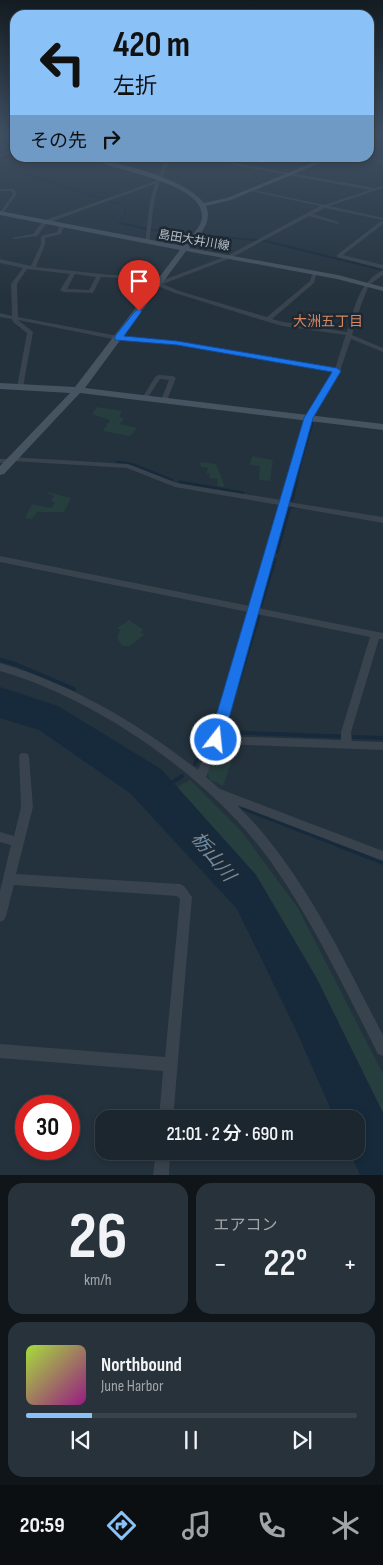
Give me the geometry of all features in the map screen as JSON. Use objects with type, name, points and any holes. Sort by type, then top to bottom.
[{"type":"street","points":[[14,238],[36,235],[45,222],[136,189]]},
{"type":"street","points":[[147,243],[155,189]]},
{"type":"street","points":[[0,472],[7,460],[78,390],[186,250],[204,223],[205,213],[202,205],[186,191],[180,189]]},
{"type":"street","points":[[202,205],[222,202],[254,189]]},
{"type":"street","points":[[159,284],[229,258],[324,206],[376,189],[383,189]]},
{"type":"street","points":[[0,190],[12,190],[15,194],[1,213]]},
{"type":"street","points":[[251,190],[352,212],[383,221]]},
{"type":"street","points":[[308,214],[334,225],[352,212]]},
{"type":"street","name":"島田大井川線","points":[[1,213],[147,243],[315,273],[383,289]]},
{"type":"street","points":[[383,221],[339,256],[383,267]]},
{"type":"street","points":[[33,268],[43,244],[43,237],[59,233],[62,225]]},
{"type":"street","points":[[0,261],[33,268],[99,276],[142,276],[177,292],[267,320],[289,326],[349,335],[383,350]]},
{"type":"street","points":[[20,386],[30,332],[15,322],[14,284],[26,266]]},
{"type":"street","points":[[200,777],[216,740],[253,609],[286,503],[308,418],[337,371],[358,305],[367,284],[383,272]]},
{"type":"street","points":[[73,273],[63,290],[91,292],[99,276]]},
{"type":"street","points":[[267,320],[312,282],[315,273]]},
{"type":"street","points":[[0,315],[118,338],[177,343],[337,371]]},
{"type":"street","points":[[145,398],[158,377],[173,378],[164,400]]},
{"type":"street","points":[[0,386],[78,390],[383,428]]},
{"type":"street","points":[[7,460],[128,466],[175,485],[383,520]]},
{"type":"street","points":[[0,559],[380,635],[347,739]]},
{"type":"street","points":[[0,667],[15,671],[76,696],[134,730],[200,777],[216,792],[235,811],[274,857],[311,914],[383,1048]]},
{"type":"street","points":[[216,740],[347,739],[383,746]]},
{"type":"street","points":[[0,916],[27,807],[24,757]]},
{"type":"street","points":[[216,792],[383,856]]},
{"type":"street","points":[[0,837],[18,842]]},
{"type":"street","points":[[9,879],[180,890],[186,897],[167,1110]]},
{"type":"street","points":[[0,1050],[171,1065]]},
{"type":"street","points":[[161,1175],[162,1160]]},
{"type":"green space","points":[[97,407],[122,411],[119,417],[124,418],[120,424],[137,428],[130,436],[103,431],[110,420],[92,414]]},
{"type":"green space","points":[[252,456],[273,460],[270,481],[259,480],[260,466],[250,465]]},
{"type":"green space","points":[[200,462],[216,464],[225,487],[217,486],[218,479],[209,478],[210,474],[206,473],[208,468],[201,467]]},
{"type":"green space","points":[[48,492],[71,498],[64,512],[37,512],[32,519],[25,518],[32,504],[51,508],[55,503],[51,501],[54,496]]},
{"type":"green space","points":[[129,620],[143,630],[140,633],[145,634],[130,646],[122,646],[117,638],[120,630],[117,628]]},
{"type":"green space","points":[[220,744],[237,745],[223,786],[210,780],[207,773]]},
{"type":"green space","points":[[190,780],[242,832],[298,908],[383,1074],[383,1113],[317,979],[256,875],[177,787]]},
{"type":"water","name":"栃山川","points":[[0,687],[58,706],[161,769],[256,875],[317,979],[383,1113],[383,1175],[360,1175],[353,1160],[365,1160],[365,1110],[331,1110],[296,1030],[237,909],[130,793],[39,730],[0,718]]},
{"type":"waterway","points":[[72,189],[119,204],[127,212],[119,223],[126,225]]},
{"type":"waterway","points":[[121,223],[151,230],[265,241],[383,270]]},
{"type":"waterway","points":[[303,455],[312,424]]},
{"type":"waterway","points":[[296,481],[302,458]]},
{"type":"waterway","points":[[117,462],[132,464],[172,480]]},
{"type":"waterway","points":[[292,500],[297,480]]},
{"type":"waterway","points":[[180,482],[243,493]]},
{"type":"waterway","points":[[277,552],[290,506],[294,507]]},
{"type":"waterway","points":[[261,606],[275,560]]},
{"type":"waterway","points":[[245,662],[259,616]]},
{"type":"waterway","points":[[0,660],[6,662]]},
{"type":"waterway","points":[[1,660],[74,689]]},
{"type":"waterway","points":[[238,683],[245,660]]},
{"type":"waterway","points":[[230,711],[223,732],[383,738]]},
{"type":"waterway","points":[[195,764],[208,731],[212,731]]},
{"type":"waterway","points":[[170,784],[182,776]]},
{"type":"waterway","points":[[243,808],[383,863]]},
{"type":"district","name":"大洲五丁目","points":[[328,321]]},
{"type":"route","points":[[139,311],[118,338],[177,343],[337,371],[308,418],[286,503],[253,609],[216,740]]}]
